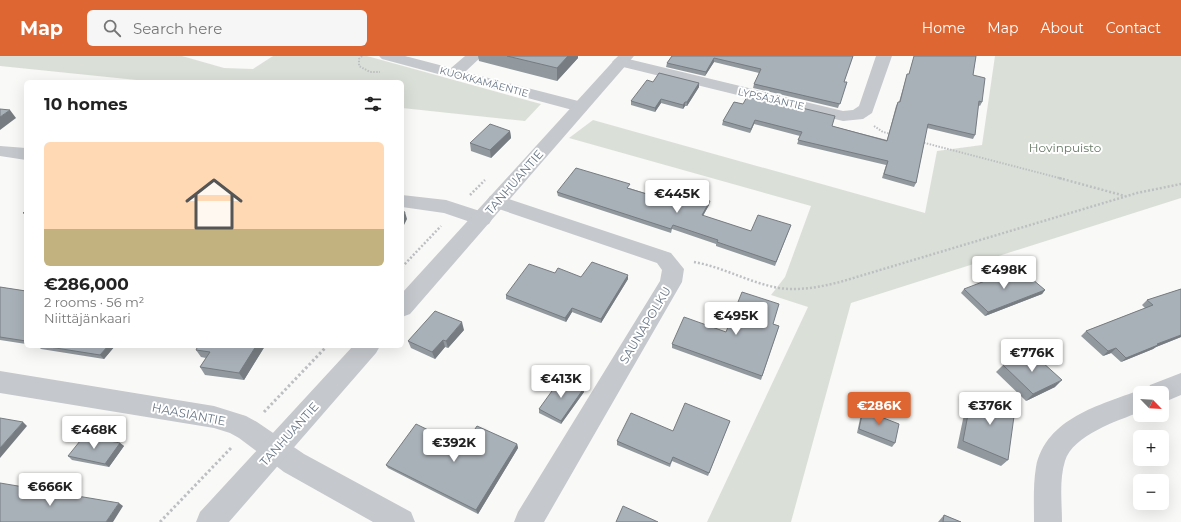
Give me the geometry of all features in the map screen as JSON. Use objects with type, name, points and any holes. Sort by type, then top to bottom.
[{"type":"street","name":"KUOKKAMÄENTIE","points":[[387,56],[580,108]]},
{"type":"street","points":[[454,74],[474,56]]},
{"type":"street","points":[[857,115],[866,109],[884,56]]},
{"type":"street","name":"LYPSÄJÄNTIE","points":[[623,59],[843,116],[857,115]]},
{"type":"street","name":"TANHUANTIE","points":[[404,306],[623,59]]},
{"type":"street","points":[[0,151],[24,154]]},
{"type":"street","points":[[404,201],[446,207],[482,219]]},
{"type":"street","points":[[497,201],[664,258]]},
{"type":"street","name":"SAUNAPOLKU","points":[[528,522],[671,282],[673,269],[664,258]]},
{"type":"street","name":"TANHUANTIE","points":[[210,522],[366,348]]},
{"type":"street","name":"HAASIANTIE","points":[[0,382],[214,417],[237,424],[275,450]]},
{"type":"street","points":[[1169,389],[1181,384]]},
{"type":"street","points":[[1048,522],[1050,469],[1056,448],[1074,430],[1133,404]]},
{"type":"street","points":[[275,450],[294,463],[401,522]]},
{"type":"path","points":[[857,115],[883,132],[898,136]]},
{"type":"path","points":[[914,140],[1127,196]]},
{"type":"path","points":[[664,258],[700,263],[768,285],[790,290],[806,289],[840,282],[1127,196],[1181,184]]},
{"type":"path","points":[[404,265],[444,223]]},
{"type":"path","points":[[269,408],[325,348]]},
{"type":"path","points":[[160,522],[234,444]]},
{"type":"green space","points":[[0,56],[182,56],[224,68],[253,69],[273,56],[367,56],[541,104],[525,121],[404,108],[404,80],[136,80],[0,66]]},
{"type":"green space","name":"Hovinpuisto","points":[[995,56],[1181,56],[1181,198],[851,303],[791,522],[707,522],[808,307],[771,295],[785,277],[811,206],[569,138],[593,120],[925,213],[937,151],[982,145]]},
{"type":"building","points":[[507,56],[568,56],[557,68]]},
{"type":"building","points":[[672,56],[853,56],[844,82],[847,82],[840,104],[754,84],[761,69],[714,58],[706,72],[667,63]]},
{"type":"building","points":[[914,56],[976,56],[973,75],[985,78],[982,102],[979,101],[975,135],[928,124],[916,183],[884,174],[888,161],[798,140],[802,132],[755,120],[751,129],[723,121],[734,102],[743,104],[748,95],[835,116],[832,126],[887,141],[898,102],[900,102],[907,74],[909,74]]},
{"type":"building","points":[[659,73],[699,83],[687,102],[683,105],[661,99],[655,108],[631,101],[647,80],[653,82]]},
{"type":"building","points":[[0,109],[10,110],[0,117]]},
{"type":"building","points":[[490,124],[510,131],[490,150],[470,143]]},
{"type":"building","points":[[576,168],[630,184],[627,188],[680,204],[686,193],[710,201],[702,215],[751,231],[758,215],[791,225],[776,262],[673,225],[671,229],[557,192]]},
{"type":"building","points":[[592,262],[628,275],[601,319],[572,308],[565,318],[506,295],[529,264],[555,273],[558,268],[581,277]]},
{"type":"building","points":[[1019,268],[1045,290],[988,312],[964,289]]},
{"type":"building","points":[[0,287],[24,291],[24,341],[0,337]]},
{"type":"building","points":[[1181,289],[1181,335],[1126,358],[1116,348],[1108,351],[1086,331],[1153,305],[1147,300]]},
{"type":"building","points":[[742,292],[779,304],[773,324],[779,326],[762,376],[672,344],[684,317],[726,332]]},
{"type":"building","points":[[435,311],[462,322],[446,341],[443,340],[432,352],[408,341]]},
{"type":"building","points":[[56,348],[106,348],[100,355]]},
{"type":"building","points":[[197,348],[255,348],[239,373],[200,367],[210,352],[196,350]]},
{"type":"building","points":[[1031,352],[1062,380],[1033,394],[1003,365]]},
{"type":"building","points":[[562,377],[584,388],[561,421],[539,409]]},
{"type":"building","points":[[972,393],[1015,409],[1008,460],[963,441]]},
{"type":"building","points":[[685,403],[730,421],[709,473],[673,457],[670,464],[617,441],[631,413],[673,431]]},
{"type":"building","points":[[863,410],[899,424],[895,443],[859,429]]},
{"type":"building","points":[[0,418],[23,422],[0,448]]},
{"type":"building","points":[[416,424],[463,447],[477,426],[517,444],[476,510],[386,465]]},
{"type":"building","points":[[84,436],[120,443],[105,464],[68,456]]},
{"type":"building","points":[[0,483],[119,503],[106,522],[0,522]]},
{"type":"building","points":[[623,506],[658,522],[616,522]]},
{"type":"building","points":[[944,515],[961,522],[943,522]]}]
